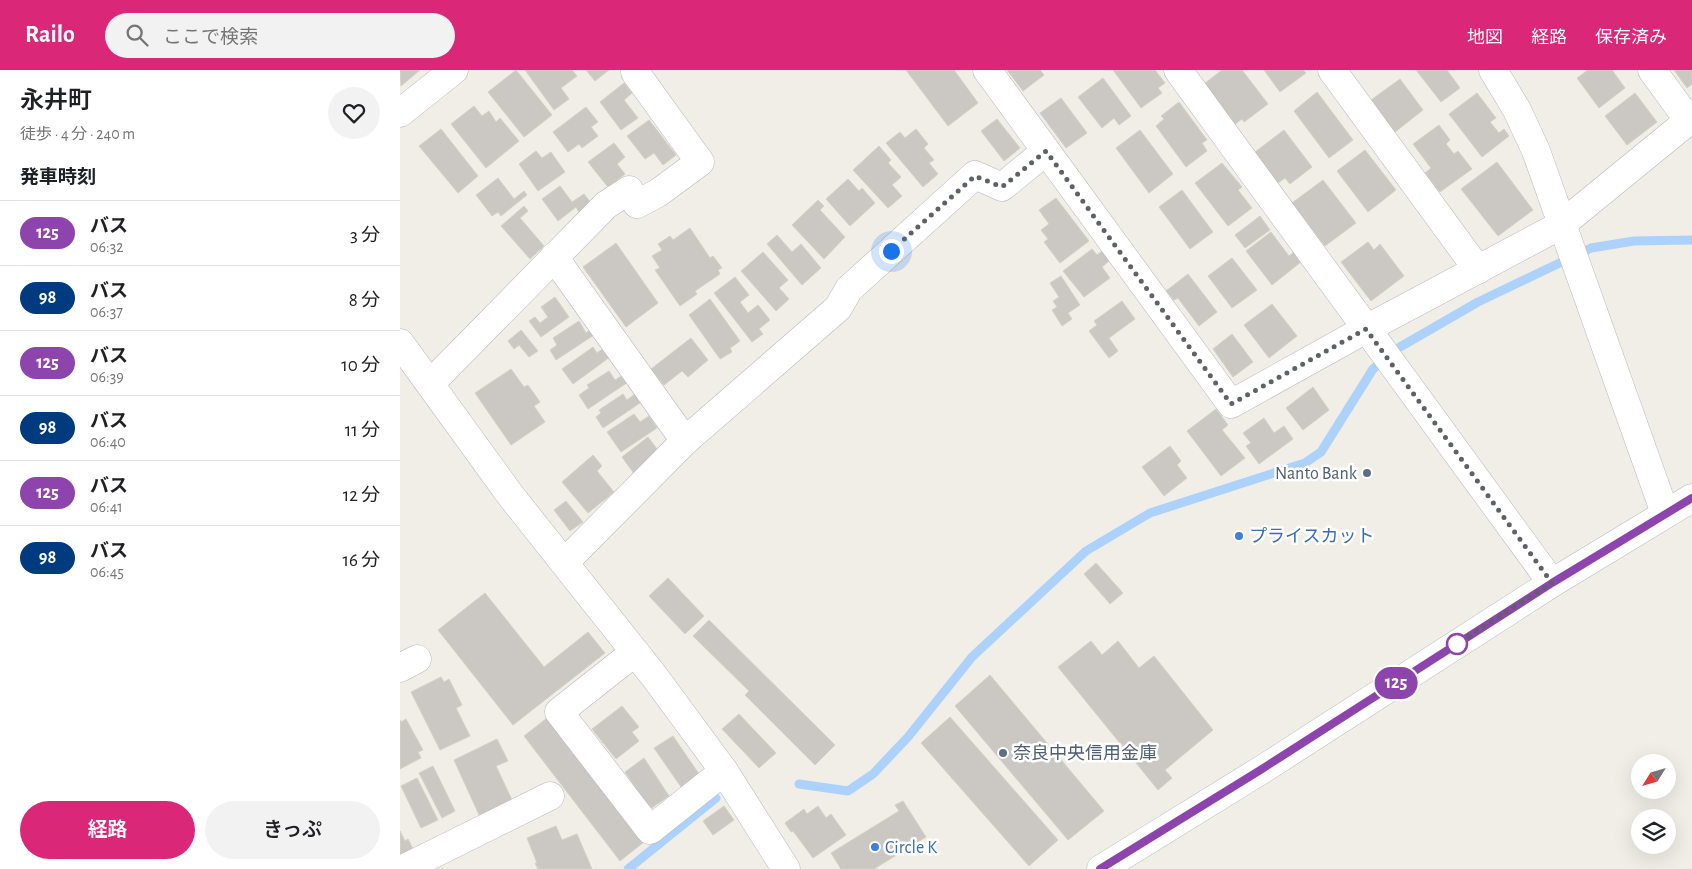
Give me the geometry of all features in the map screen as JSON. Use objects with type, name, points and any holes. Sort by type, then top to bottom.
[{"type":"street","points":[[400,113],[454,70]]},
{"type":"street","points":[[987,70],[1231,404],[1372,337],[1478,270],[1565,234],[1690,120],[1652,70]]},
{"type":"street","points":[[1178,70],[1552,583]]},
{"type":"street","points":[[1332,70],[1478,270]]},
{"type":"street","points":[[1493,70],[1517,110],[1536,151],[1665,513]]},
{"type":"street","points":[[430,384],[606,204],[629,190],[637,204],[658,193],[700,162],[635,72]]},
{"type":"street","points":[[565,562],[685,441],[838,308],[849,289],[975,176],[1002,187],[1046,151]]},
{"type":"street","points":[[554,256],[685,441]]},
{"type":"street","points":[[400,343],[511,496],[636,652],[724,771],[786,869]]},
{"type":"street","points":[[1100,869],[1262,769],[1552,583],[1692,498]]},
{"type":"street","points":[[636,652],[558,712],[650,830],[724,771]]},
{"type":"street","points":[[403,869],[550,796]]},
{"type":"building","points":[[400,70],[420,70],[401,86]]},
{"type":"building","points":[[516,70],[552,115],[524,137],[488,92]]},
{"type":"building","points":[[525,70],[572,70],[577,76],[561,88],[569,99],[554,110]]},
{"type":"building","points":[[586,70],[609,70],[595,81]]},
{"type":"building","points":[[906,70],[954,70],[978,103],[948,126]]},
{"type":"building","points":[[1007,70],[1040,70],[1044,75],[1023,91]]},
{"type":"building","points":[[1113,70],[1155,70],[1165,83],[1158,88],[1162,93],[1141,108]]},
{"type":"building","points":[[1222,70],[1242,70],[1268,104],[1244,122],[1242,119],[1235,124],[1204,84]]},
{"type":"building","points":[[1264,70],[1303,70],[1306,73],[1280,92]]},
{"type":"building","points":[[1416,70],[1447,70],[1460,88],[1441,102]]},
{"type":"building","points":[[1588,70],[1612,70],[1625,88],[1599,108],[1577,78]]},
{"type":"building","points":[[1674,70],[1692,70],[1692,84],[1687,88]]},
{"type":"building","points":[[1103,78],[1131,116],[1119,125],[1114,118],[1102,128],[1078,97]]},
{"type":"building","points":[[1400,79],[1423,110],[1395,132],[1371,100]]},
{"type":"building","points":[[624,83],[632,93],[624,100],[638,118],[621,130],[600,102]]},
{"type":"building","points":[[1317,92],[1353,140],[1329,158],[1294,111]]},
{"type":"building","points":[[1477,93],[1496,118],[1490,122],[1499,133],[1504,129],[1509,136],[1482,157],[1449,114]]},
{"type":"building","points":[[1635,93],[1657,122],[1627,145],[1605,116]]},
{"type":"building","points":[[1061,98],[1087,133],[1066,148],[1040,113]]},
{"type":"building","points":[[1179,102],[1207,140],[1202,143],[1207,151],[1186,167],[1156,126],[1164,119],[1161,116]]},
{"type":"building","points":[[474,106],[482,116],[489,111],[496,122],[500,118],[519,141],[486,168],[451,124]]},
{"type":"building","points":[[586,107],[598,122],[591,127],[598,136],[582,148],[579,144],[568,152],[553,132]]},
{"type":"building","points":[[997,119],[1020,148],[1004,161],[981,131]]},
{"type":"building","points":[[649,120],[676,155],[663,165],[654,153],[645,159],[627,136]]},
{"type":"building","points":[[1439,125],[1450,140],[1446,144],[1454,154],[1458,151],[1472,169],[1440,192],[1425,173],[1431,168],[1413,144]]},
{"type":"building","points":[[441,129],[478,176],[458,193],[419,146]]},
{"type":"building","points":[[916,129],[928,144],[924,148],[934,160],[929,163],[938,174],[923,187],[886,143],[900,132],[905,138]]},
{"type":"building","points":[[1140,130],[1173,174],[1149,193],[1116,148]]},
{"type":"building","points":[[1284,130],[1312,167],[1290,184],[1285,178],[1278,183],[1255,152]]},
{"type":"building","points":[[614,143],[625,157],[617,164],[625,174],[608,187],[588,162]]},
{"type":"building","points":[[879,146],[891,160],[888,163],[901,177],[892,185],[902,196],[888,208],[853,170]]},
{"type":"building","points":[[1365,150],[1396,190],[1368,212],[1337,171]]},
{"type":"building","points":[[536,151],[542,158],[551,152],[565,172],[538,191],[519,164]]},
{"type":"building","points":[[1497,162],[1533,210],[1498,236],[1461,189]]},
{"type":"building","points":[[1222,163],[1242,187],[1238,190],[1252,208],[1228,226],[1195,183]]},
{"type":"building","points":[[498,178],[514,199],[524,191],[527,195],[501,216],[498,212],[492,216],[476,195]]},
{"type":"building","points":[[848,179],[859,191],[862,188],[875,203],[850,226],[826,199]]},
{"type":"building","points":[[1323,180],[1356,223],[1325,246],[1292,203]]},
{"type":"building","points":[[560,186],[572,202],[584,194],[591,203],[579,212],[576,207],[558,221],[542,199]]},
{"type":"building","points":[[1182,190],[1213,232],[1190,249],[1159,207]]},
{"type":"building","points":[[1056,198],[1089,241],[1060,263],[1044,242],[1048,239],[1041,230],[1049,224],[1039,210]]},
{"type":"building","points":[[818,200],[824,206],[820,210],[845,237],[824,259],[792,225]]},
{"type":"building","points":[[524,206],[528,211],[520,218],[544,246],[530,259],[501,226]]},
{"type":"building","points":[[1260,216],[1270,230],[1245,248],[1235,235]]},
{"type":"building","points":[[690,228],[710,258],[713,256],[722,268],[718,270],[720,274],[695,291],[697,294],[680,306],[655,270],[660,268],[652,256],[662,250],[658,244],[670,236],[673,240]]},
{"type":"building","points":[[1271,232],[1289,256],[1294,252],[1301,262],[1272,285],[1246,251]]},
{"type":"building","points":[[777,235],[792,252],[801,244],[821,268],[802,285],[767,244]]},
{"type":"building","points":[[1368,242],[1374,250],[1380,244],[1404,276],[1371,301],[1341,262]]},
{"type":"building","points":[[616,243],[658,303],[626,327],[583,267]]},
{"type":"building","points":[[1092,249],[1097,255],[1102,251],[1109,261],[1102,267],[1110,278],[1084,297],[1063,271]]},
{"type":"building","points":[[763,252],[788,280],[779,288],[789,299],[776,311],[741,271]]},
{"type":"building","points":[[1232,258],[1257,290],[1232,308],[1208,276]]},
{"type":"building","points":[[1188,274],[1217,312],[1199,326],[1178,298],[1174,300],[1166,291]]},
{"type":"building","points":[[1061,276],[1080,305],[1068,313],[1072,319],[1062,326],[1052,310],[1057,307],[1053,301],[1059,297],[1050,283]]},
{"type":"building","points":[[735,277],[749,295],[740,302],[748,313],[758,305],[770,320],[759,329],[763,334],[752,342],[714,293]]},
{"type":"building","points":[[555,297],[569,317],[541,337],[529,321],[535,317],[540,323],[548,317],[541,307]]},
{"type":"building","points":[[710,299],[740,341],[730,348],[732,352],[720,359],[689,315]]},
{"type":"building","points":[[1122,301],[1135,319],[1109,338],[1118,351],[1109,358],[1089,331],[1097,325],[1094,321]]},
{"type":"building","points":[[1272,304],[1297,336],[1269,358],[1244,325]]},
{"type":"building","points":[[579,321],[586,333],[591,330],[594,335],[556,360],[550,350],[557,345],[553,338]]},
{"type":"building","points":[[521,330],[538,351],[529,357],[519,345],[514,349],[508,341]]},
{"type":"building","points":[[1232,334],[1253,362],[1233,377],[1213,349]]},
{"type":"building","points":[[691,338],[708,360],[688,377],[682,371],[664,385],[651,369]]},
{"type":"building","points":[[593,347],[597,353],[604,348],[610,357],[573,384],[562,369]]},
{"type":"building","points":[[511,369],[524,387],[528,385],[540,402],[534,406],[545,422],[511,445],[475,393]]},
{"type":"building","points":[[609,371],[615,380],[623,375],[628,382],[588,409],[579,395],[589,388],[587,385]]},
{"type":"building","points":[[1313,387],[1329,410],[1303,430],[1286,408]]},
{"type":"building","points":[[623,394],[627,400],[635,394],[640,403],[603,428],[596,417],[601,413],[599,410]]},
{"type":"building","points":[[1216,409],[1228,425],[1222,430],[1245,458],[1221,476],[1187,431]]},
{"type":"building","points":[[634,414],[640,422],[649,416],[657,428],[621,452],[607,432]]},
{"type":"building","points":[[1264,418],[1274,433],[1284,426],[1293,439],[1259,464],[1246,446],[1251,443],[1243,433]]},
{"type":"building","points":[[648,437],[657,449],[661,446],[635,475],[622,457]]},
{"type":"building","points":[[1170,446],[1181,461],[1177,465],[1187,478],[1164,496],[1142,467]]},
{"type":"building","points":[[593,455],[602,466],[597,471],[614,492],[588,513],[562,482]]},
{"type":"building","points":[[566,501],[583,522],[570,531],[554,510]]},
{"type":"building","points":[[1096,563],[1123,593],[1110,604],[1084,574]]},
{"type":"building","points":[[668,578],[704,616],[685,634],[649,596]]},
{"type":"building","points":[[485,593],[544,667],[588,632],[605,653],[513,725],[438,630]]},
{"type":"building","points":[[709,620],[835,745],[815,765],[745,695],[749,691],[693,636]]},
{"type":"building","points":[[1091,641],[1102,655],[1118,641],[1139,668],[1154,656],[1213,730],[1165,770],[1172,778],[1158,790],[1058,667]]},
{"type":"building","points":[[990,675],[1104,811],[1068,840],[955,706]]},
{"type":"building","points":[[441,677],[444,682],[449,679],[462,705],[456,708],[470,736],[440,750],[411,692]]},
{"type":"building","points":[[622,706],[639,727],[632,732],[639,741],[616,759],[592,729]]},
{"type":"building","points":[[739,714],[776,753],[759,768],[722,729]]},
{"type":"building","points":[[950,717],[1058,840],[1029,866],[921,743]]},
{"type":"building","points":[[547,718],[644,842],[620,861],[524,736]]},
{"type":"building","points":[[406,719],[423,750],[418,752],[421,758],[400,769],[400,720],[401,722]]},
{"type":"building","points":[[673,736],[699,774],[681,787],[654,748]]},
{"type":"building","points":[[497,739],[508,761],[496,766],[513,802],[480,817],[454,760]]},
{"type":"building","points":[[644,758],[669,796],[650,809],[625,772]]},
{"type":"building","points":[[433,766],[455,811],[442,818],[419,773]]},
{"type":"building","points":[[417,778],[438,820],[421,828],[401,786]]},
{"type":"building","points":[[903,801],[926,837],[874,869],[841,869],[831,853],[899,811],[895,805]]},
{"type":"building","points":[[724,806],[734,820],[713,835],[703,821]]},
{"type":"building","points":[[818,806],[826,818],[831,814],[846,835],[813,858],[785,823],[804,809],[807,814]]},
{"type":"building","points":[[556,826],[562,840],[577,834],[592,869],[538,869],[527,838]]},
{"type":"building","points":[[400,831],[405,841],[408,839],[414,851],[400,857]]},
{"type":"waterway","points":[[799,784],[848,791],[873,774],[908,737],[972,657],[1086,551],[1150,513],[1305,463],[1321,452],[1373,369],[1400,347],[1478,302],[1591,248],[1634,241],[1692,240]]},
{"type":"waterway","points":[[628,869],[716,798]]},
{"type":"bus line","name":"125","points":[[1100,869],[1262,769],[1552,583],[1692,498]]},
{"type":"place","name":"Nanto Bank","points":[[1367,473]]},
{"type":"place","name":"プライスカット","points":[[1239,536]]},
{"type":"place","name":"奈良中央信用金庫","points":[[1003,753]]},
{"type":"place","name":"Circle K","points":[[875,847]]},
{"type":"route","points":[[891,251],[975,176],[1002,187],[1046,151],[1231,404],[1366,329],[1552,583],[1455,645],[1457,644]]}]
